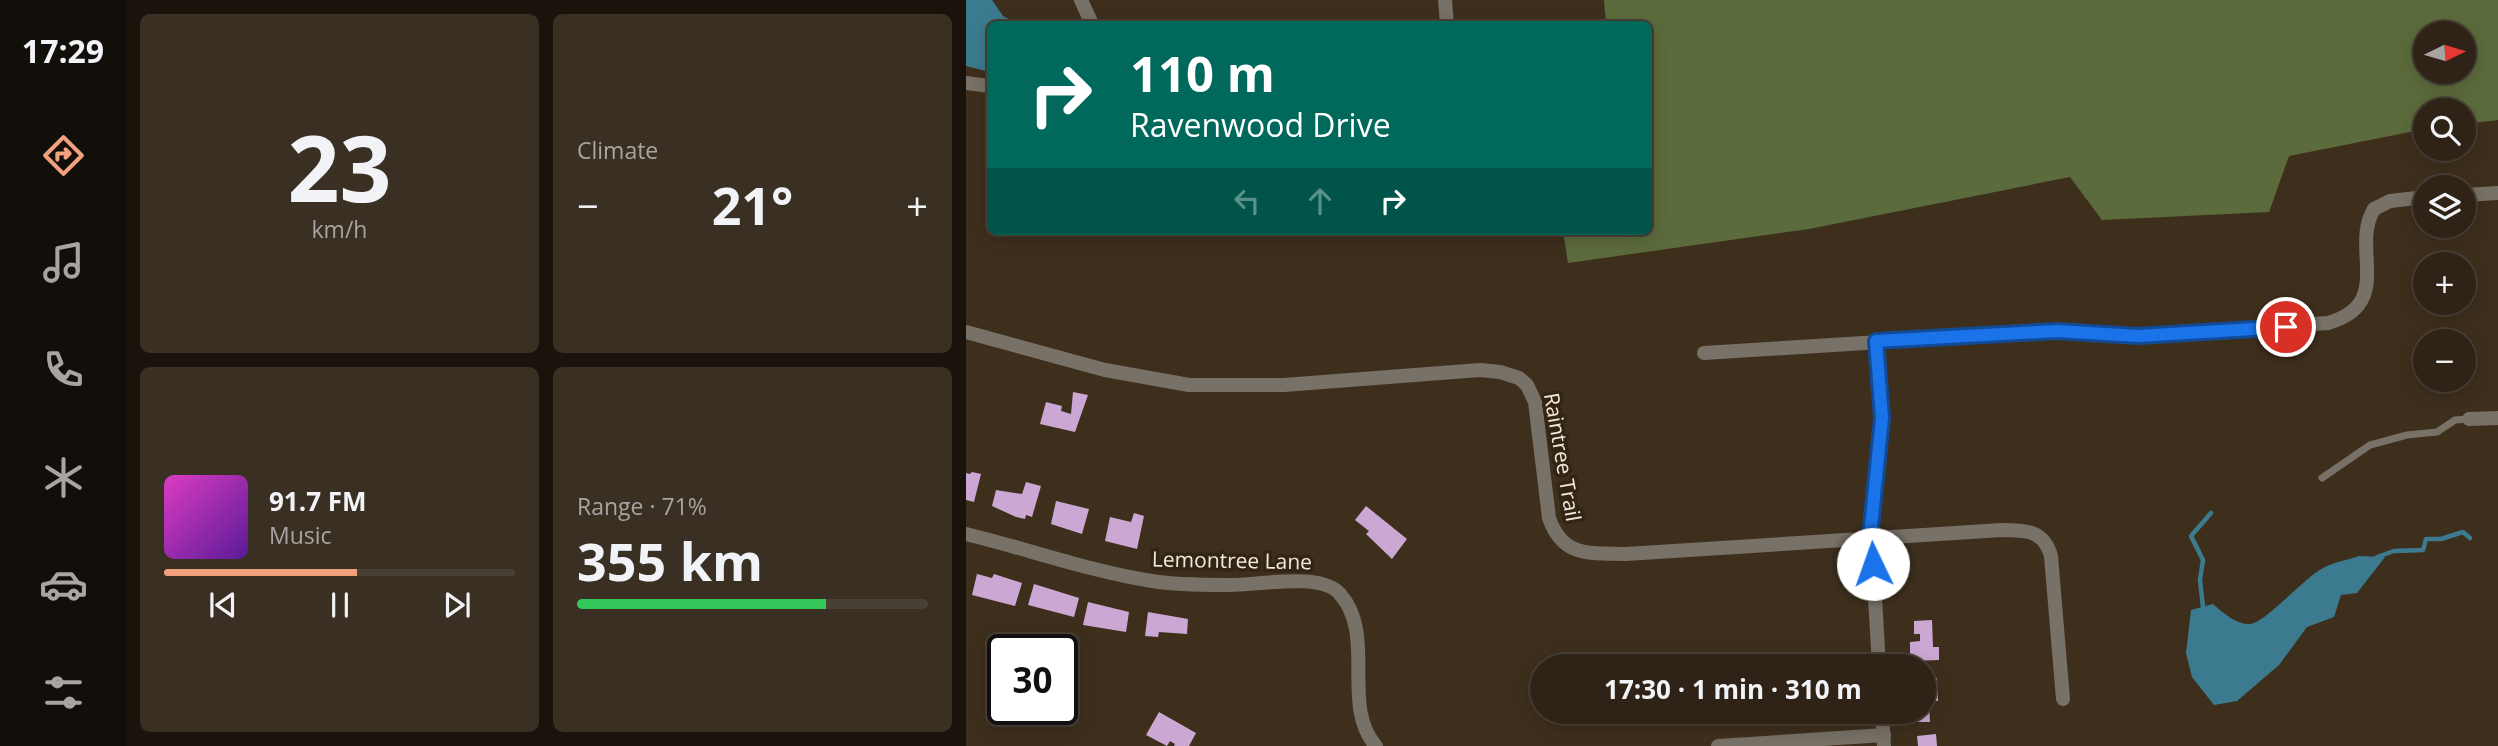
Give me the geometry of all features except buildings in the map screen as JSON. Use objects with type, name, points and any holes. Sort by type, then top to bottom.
[{"type":"street","points":[[1081,0],[1091,21]]},
{"type":"street","points":[[1445,0],[1447,21]]},
{"type":"street","points":[[966,83],[987,86]]},
{"type":"street","points":[[2476,194],[2498,193]]},
{"type":"street","points":[[1704,353],[2057,331],[2138,336],[2328,323],[2345,317],[2355,308],[2366,289],[2369,274],[2368,231],[2374,209],[2390,201],[2413,198]]},
{"type":"street","name":"Raintree Trail","points":[[966,332],[1105,370],[1189,385],[1284,385],[1480,370],[1519,378],[1527,385],[1535,402],[1549,518],[1553,531],[1567,547],[1594,553],[1626,554],[2024,530],[2043,538],[2051,556],[2063,699]]},
{"type":"street","points":[[1876,341],[1882,442],[1874,486],[1871,538],[1878,654]]},
{"type":"street","points":[[2469,419],[2498,418]]},
{"type":"street","name":"Lemontree Lane","points":[[966,534],[1155,582],[1230,585],[1308,582],[1329,586],[1340,594],[1353,615],[1362,716],[1366,733],[1376,746]]},
{"type":"street","points":[[1717,746],[1884,740]]},
{"type":"lane","points":[[2322,478],[2370,445],[2407,435],[2437,432],[2455,420],[2469,419]]},
{"type":"green space","points":[[1604,0],[2498,0],[2498,120],[2476,123],[2476,98],[2413,98],[2413,131],[2289,156],[2269,212],[2102,220],[2070,177],[1809,229],[1568,263],[1564,235],[1652,235],[1652,21],[1606,21]]},
{"type":"water","points":[[966,0],[992,0],[1003,16],[1013,21],[987,21],[987,71],[966,66]]},
{"type":"water","points":[[2359,556],[2385,557],[2357,593],[2341,595],[2334,617],[2307,627],[2279,665],[2237,701],[2214,705],[2192,677],[2186,653],[2191,610],[2213,604],[2235,620],[2245,624],[2257,622],[2315,573]]},
{"type":"waterway","points":[[2203,607],[2200,580],[2203,560],[2191,536],[2211,513]]},
{"type":"waterway","points":[[2377,557],[2394,551],[2423,550],[2426,539],[2441,539],[2463,532],[2470,538]]},
{"type":"route","points":[[1873,564],[1871,527],[1874,486],[1882,442],[1876,341],[2057,331],[2138,336],[2286,327]]}]
